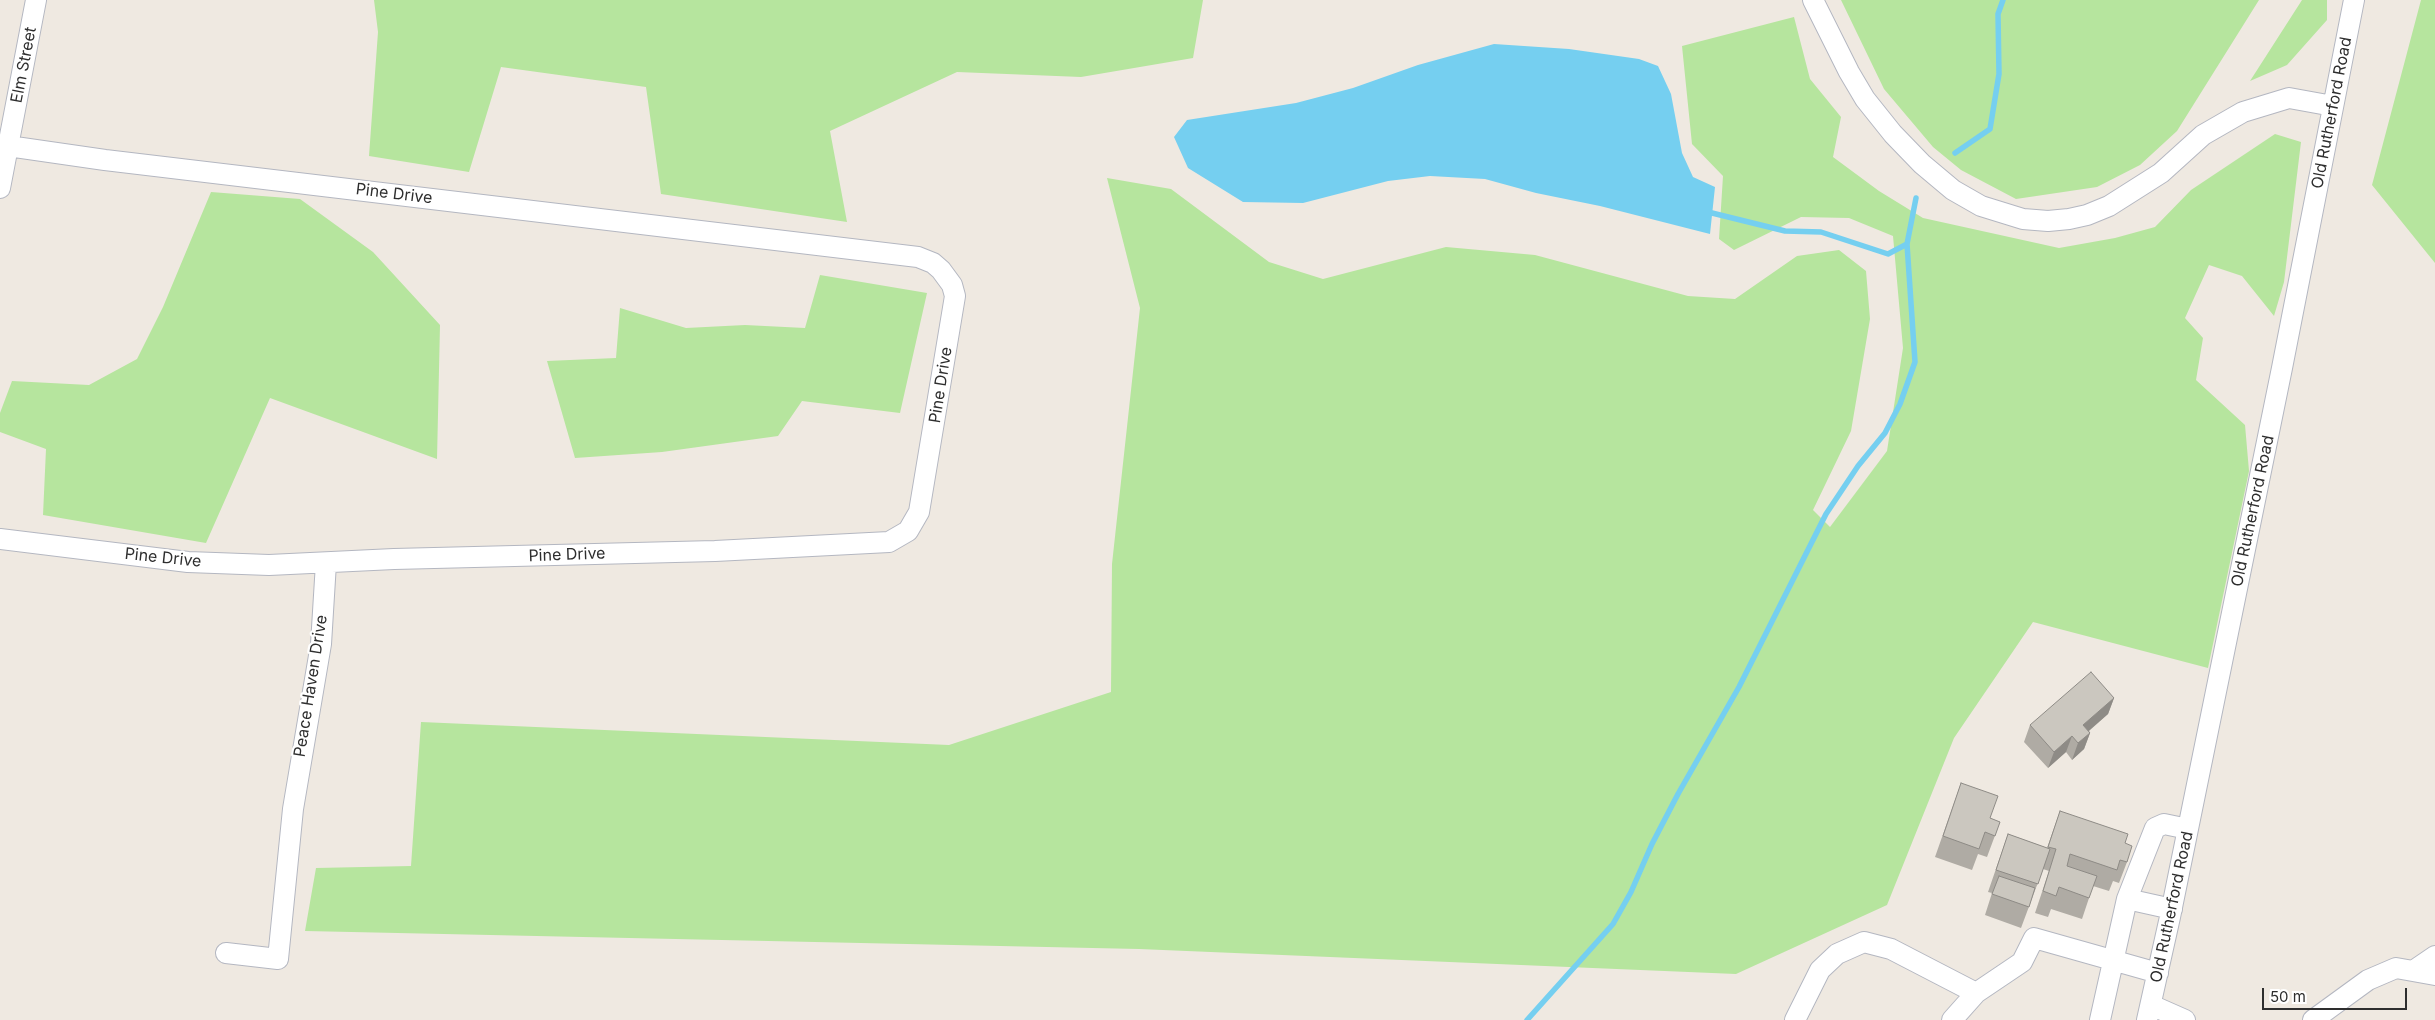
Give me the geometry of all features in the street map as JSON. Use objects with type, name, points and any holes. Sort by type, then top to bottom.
[{"type":"street","name":"Elm Street","points":[[0,188],[36,0]]},
{"type":"street","points":[[1813,0],[1849,72],[1865,99],[1893,134],[1922,164],[1953,190],[1981,206],[2023,219],[2048,221],[2068,219],[2087,215],[2109,206],[2161,173],[2203,135],[2243,112],[2289,98],[2334,106]]},
{"type":"street","name":"Old Rutherford Road","points":[[2149,1012],[2172,910],[2354,0]]},
{"type":"street","name":"Pine Drive","points":[[0,539],[188,562],[261,565],[715,551],[889,542],[908,531],[919,512],[955,296],[952,285],[941,270],[933,263],[918,257],[105,160],[8,146]]},
{"type":"street","name":"Peace Haven Drive","points":[[226,953],[278,959],[293,809],[321,644],[326,563]]},
{"type":"street","points":[[2100,1020],[2127,899],[2155,828],[2164,824],[2188,829]]},
{"type":"street","points":[[2127,899],[2172,910]]},
{"type":"street","points":[[1952,1020],[1976,992],[2022,962],[2034,938],[2158,973]]},
{"type":"street","points":[[1795,1020],[1820,970],[1837,954],[1864,942],[1891,949],[1976,992]]},
{"type":"street","points":[[2413,972],[2435,956]]},
{"type":"street","points":[[2313,1020],[2368,980],[2396,968],[2435,975]]},
{"type":"street","points":[[2149,1012],[2185,1020]]},
{"type":"green space","points":[[374,0],[1203,0],[1193,58],[1081,77],[957,72],[830,131],[847,222],[661,194],[646,87],[501,67],[469,172],[369,156],[378,32]]},
{"type":"green space","points":[[1841,0],[2259,0],[2177,131],[2140,165],[2097,187],[2016,199],[1961,170],[1933,147],[1884,89]]},
{"type":"green space","points":[[2302,0],[2327,0],[2327,20],[2287,65],[2250,81]]},
{"type":"green space","points":[[2421,0],[2435,0],[2435,263],[2372,185]]},
{"type":"green space","points":[[1794,17],[1810,79],[1841,117],[1833,157],[1879,191],[1923,218],[2059,248],[2115,238],[2155,227],[2191,190],[2275,134],[2301,142],[2284,282],[2274,316],[2242,276],[2209,265],[2185,318],[2203,338],[2196,380],[2245,425],[2249,471],[2208,668],[2033,622],[1954,738],[1887,905],[1736,974],[1139,949],[305,931],[316,868],[411,866],[421,722],[949,745],[1111,692],[1112,564],[1140,308],[1107,178],[1171,189],[1269,262],[1323,279],[1446,247],[1535,255],[1688,296],[1735,299],[1797,256],[1839,250],[1866,271],[1870,319],[1851,431],[1813,510],[1830,527],[1887,451],[1903,348],[1893,236],[1849,218],[1801,217],[1734,250],[1719,239],[1723,176],[1692,144],[1682,46]]},
{"type":"green space","points":[[211,192],[300,199],[373,252],[440,325],[437,459],[270,398],[206,543],[43,515],[46,449],[0,432],[0,413],[12,381],[89,385],[137,359],[163,307]]},
{"type":"green space","points":[[820,275],[927,293],[900,413],[802,401],[778,436],[662,452],[575,458],[547,361],[616,358],[620,308],[686,328],[745,325],[805,328]]},
{"type":"water","points":[[1494,44],[1569,49],[1639,59],[1658,66],[1671,94],[1682,153],[1693,177],[1715,187],[1710,234],[1485,179],[1430,176],[1388,181],[1303,203],[1243,202],[1188,168],[1174,137],[1187,120],[1296,103],[1353,88],[1418,65]]},
{"type":"building","points":[[2091,672],[2114,698],[2083,725],[2090,733],[2078,743],[2072,736],[2054,752],[2030,725]]},
{"type":"building","points":[[1961,783],[1998,796],[1990,818],[2000,822],[1995,836],[1985,832],[1979,849],[1943,836]]},
{"type":"building","points":[[2060,811],[2128,834],[2125,843],[2132,846],[2127,862],[2120,860],[2117,870],[2070,854],[2067,866],[2097,876],[2089,898],[2059,887],[2056,896],[2043,891],[2056,849],[2048,847]]},
{"type":"building","points":[[2008,834],[2050,849],[2038,884],[1996,870]]},
{"type":"building","points":[[1999,876],[2035,888],[2029,907],[1992,894]]},
{"type":"waterway","points":[[1955,153],[1990,129],[1999,74],[1998,14],[2003,0]]},
{"type":"waterway","points":[[1527,1020],[1613,924],[1631,892],[1652,844],[1678,794],[1739,687],[1826,514],[1858,466],[1885,433],[1900,404],[1915,362],[1907,244],[1916,198]]},
{"type":"waterway","points":[[1712,213],[1785,231],[1821,232],[1888,254],[1907,244]]}]
